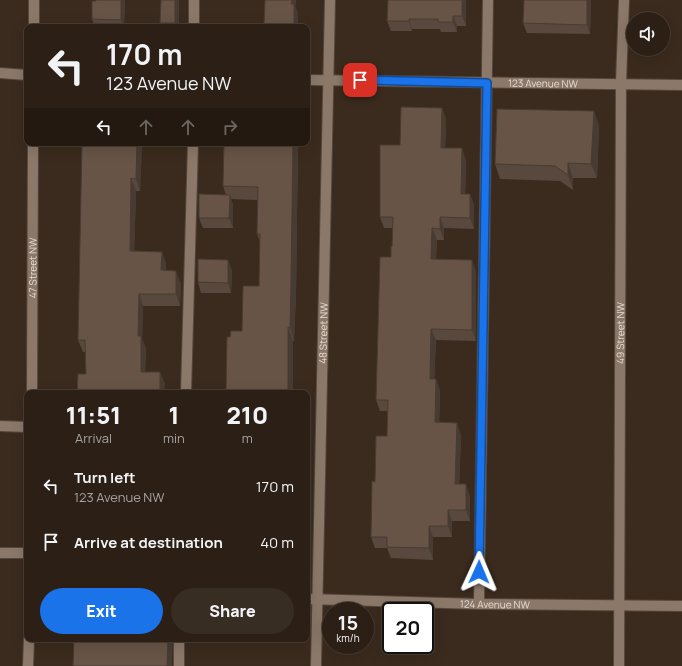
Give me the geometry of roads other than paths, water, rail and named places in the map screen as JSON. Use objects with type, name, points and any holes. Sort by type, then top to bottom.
[{"type":"street","points":[[34,0],[34,24]]},
{"type":"street","points":[[194,0],[194,24]]},
{"type":"street","name":"48 Street NW","points":[[316,666],[312,599],[330,0]]},
{"type":"street","points":[[479,604],[488,0]]},
{"type":"street","name":"49 Street NW","points":[[620,666],[621,83],[624,0]]},
{"type":"street","points":[[0,73],[24,75]]},
{"type":"street","name":"123 Avenue NW","points":[[310,80],[682,85]]},
{"type":"street","name":"47 Street NW","points":[[32,390],[33,146]]},
{"type":"street","points":[[186,390],[193,146]]},
{"type":"street","points":[[0,426],[24,427]]},
{"type":"street","points":[[0,553],[24,553]]},
{"type":"street","name":"124 Avenue NW","points":[[312,599],[479,604],[682,606]]},
{"type":"street","points":[[28,666],[29,642]]},
{"type":"street","points":[[179,642],[179,666]]}]
